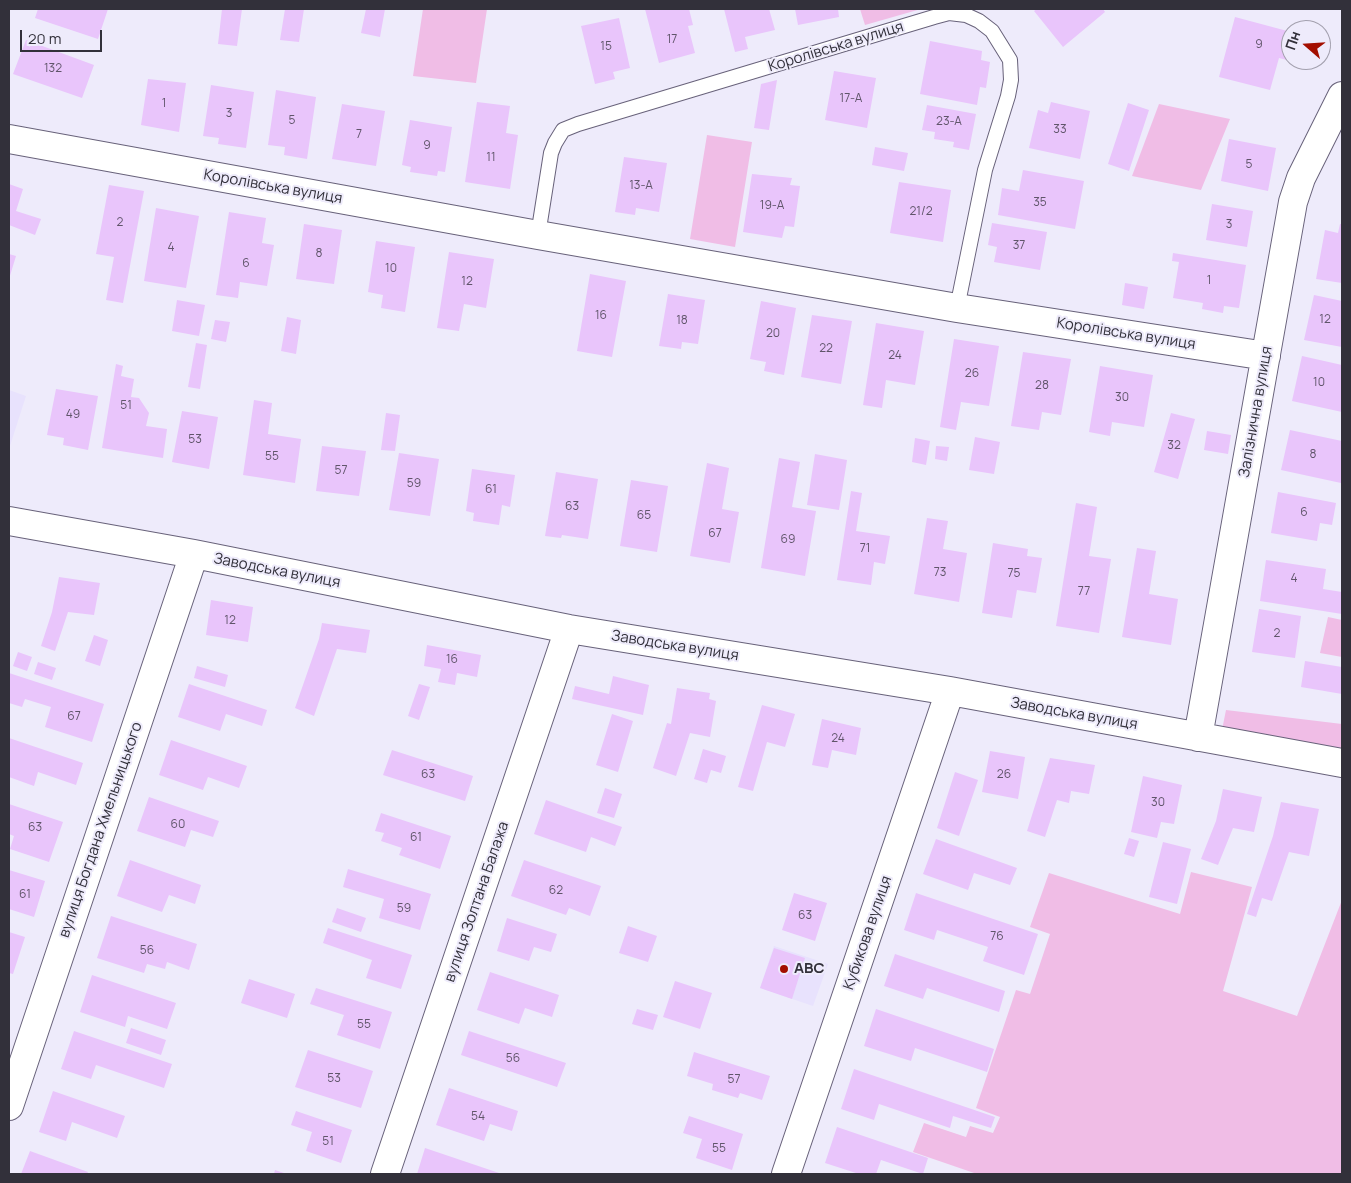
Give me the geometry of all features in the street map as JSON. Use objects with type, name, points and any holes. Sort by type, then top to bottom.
[{"type":"street","name":"Залізнична вулиця","points":[[1198,736],[1293,202],[1310,158],[1342,96]]},
{"type":"street","name":"Королівська вулиця","points":[[9,139],[538,235],[957,308],[1266,356]]},
{"type":"street","name":"Заводська вулиця","points":[[9,521],[194,554],[569,629],[950,691],[1342,763]]},
{"type":"street","name":"вулиця Богдана Хмельницького","points":[[9,1106],[194,554]]},
{"type":"street","name":"вулиця Золтана Балажа","points":[[385,1174],[569,629]]},
{"type":"street","name":"Кубикова вулиця","points":[[786,1174],[950,691]]},
{"type":"lane","name":"Королівська вулиця","points":[[538,235],[551,153],[564,130],[578,124],[934,17],[950,14],[966,16],[979,20],[992,31],[1010,60],[1011,80],[1008,96],[983,177],[957,308]]},
{"type":"shaded area","points":[[423,9],[487,9],[476,83],[413,76]]},
{"type":"shaded area","points":[[860,9],[921,9],[865,25]]},
{"type":"shaded area","points":[[1159,104],[1230,119],[1201,190],[1132,176]]},
{"type":"shaded area","points":[[707,135],[752,142],[735,247],[690,239]]},
{"type":"shaded area","points":[[9,390],[26,396],[9,449]]},
{"type":"shaded area","points":[[1328,617],[1342,620],[1342,657],[1320,653]]},
{"type":"shaded area","points":[[1226,710],[1342,724],[1342,748],[1222,730]]},
{"type":"shaded area","points":[[1191,872],[1252,887],[1223,991],[1297,1016],[1342,900],[1342,1174],[977,1174],[913,1152],[924,1123],[966,1137],[970,1126],[993,1133],[1000,1117],[976,1108],[1016,990],[1030,994],[1050,934],[1030,927],[1049,873],[1180,914]]},
{"type":"shaded area","points":[[774,946],[828,964],[813,1006],[760,988]]},
{"type":"building","points":[[38,9],[108,9],[98,39],[35,18]]},
{"type":"building","points":[[222,9],[242,9],[237,46],[218,44]]},
{"type":"building","points":[[285,9],[304,9],[299,42],[280,40]]},
{"type":"building","points":[[366,9],[385,9],[380,37],[361,33]]},
{"type":"building","points":[[645,9],[689,9],[693,25],[688,26],[695,53],[659,63]]},
{"type":"building","points":[[724,9],[769,9],[775,30],[745,37],[748,49],[735,52]]},
{"type":"building","points":[[795,9],[838,9],[839,17],[798,25]]},
{"type":"building","points":[[1037,9],[1103,9],[1105,12],[1063,47],[1034,11]]},
{"type":"building","points":[[1235,17],[1281,29],[1281,58],[1279,58],[1270,90],[1219,77]]},
{"type":"building","points":[[619,18],[630,68],[613,72],[615,79],[595,84],[581,26]]},
{"type":"building","points":[[26,40],[94,65],[82,98],[13,74]]},
{"type":"building","points":[[930,41],[982,51],[981,60],[990,62],[986,88],[980,87],[977,105],[920,94]]},
{"type":"building","points":[[834,71],[876,78],[867,128],[825,120]]},
{"type":"building","points":[[148,79],[186,83],[179,132],[141,125]]},
{"type":"building","points":[[777,80],[769,130],[754,128],[761,84]]},
{"type":"building","points":[[211,85],[254,92],[246,148],[218,144],[219,138],[203,136]]},
{"type":"building","points":[[276,90],[316,97],[307,159],[284,155],[285,147],[268,145]]},
{"type":"building","points":[[477,102],[510,106],[506,133],[518,135],[510,189],[465,182]]},
{"type":"building","points":[[1051,102],[1090,111],[1080,159],[1029,148],[1038,110],[1048,113]]},
{"type":"building","points":[[1128,103],[1149,110],[1129,171],[1108,164]]},
{"type":"building","points":[[342,104],[385,111],[376,166],[332,159]]},
{"type":"building","points":[[927,105],[976,114],[969,150],[953,147],[954,142],[934,139],[935,132],[922,130]]},
{"type":"building","points":[[410,120],[452,127],[445,172],[438,171],[437,176],[410,172],[411,167],[402,165]]},
{"type":"building","points":[[1229,139],[1276,148],[1268,191],[1221,181]]},
{"type":"building","points":[[875,147],[908,153],[904,171],[872,165]]},
{"type":"building","points":[[624,157],[667,163],[659,212],[636,208],[635,215],[615,212]]},
{"type":"building","points":[[1023,170],[1084,181],[1075,229],[998,215],[1002,188],[1019,191]]},
{"type":"building","points":[[752,174],[792,178],[790,185],[800,186],[794,227],[785,226],[782,238],[743,232]]},
{"type":"building","points":[[899,182],[951,190],[943,242],[890,233]]},
{"type":"building","points":[[9,184],[23,189],[16,211],[41,219],[35,235],[9,225]]},
{"type":"building","points":[[109,185],[144,191],[123,303],[106,300],[114,257],[96,254]]},
{"type":"building","points":[[1212,204],[1253,211],[1247,247],[1206,240]]},
{"type":"building","points":[[156,208],[199,216],[186,288],[144,281]]},
{"type":"building","points":[[229,212],[266,218],[262,243],[274,245],[267,286],[240,282],[238,298],[216,295]]},
{"type":"building","points":[[992,223],[1047,232],[1040,270],[994,262],[997,247],[988,245]]},
{"type":"building","points":[[304,224],[342,230],[334,284],[296,279]]},
{"type":"building","points":[[1340,224],[1342,224],[1342,283],[1316,279],[1325,230],[1338,233]]},
{"type":"building","points":[[376,241],[415,247],[405,312],[381,308],[383,295],[368,292]]},
{"type":"building","points":[[449,252],[494,259],[486,308],[464,304],[459,331],[437,328]]},
{"type":"building","points":[[1173,253],[1246,265],[1239,308],[1224,306],[1223,313],[1202,309],[1203,303],[1173,298],[1179,262],[1172,261]]},
{"type":"building","points":[[9,254],[16,256],[9,279]]},
{"type":"building","points":[[590,274],[626,281],[612,357],[577,351]]},
{"type":"building","points":[[1125,283],[1148,287],[1144,309],[1122,305]]},
{"type":"building","points":[[668,294],[705,300],[698,344],[682,342],[681,349],[659,346]]},
{"type":"building","points":[[1314,295],[1342,301],[1342,347],[1304,340]]},
{"type":"building","points":[[177,300],[205,305],[199,336],[172,331]]},
{"type":"building","points":[[761,301],[796,308],[784,375],[764,371],[766,362],[750,359]]},
{"type":"building","points":[[812,315],[852,321],[841,384],[801,377]]},
{"type":"building","points":[[287,317],[301,320],[296,354],[281,351]]},
{"type":"building","points":[[215,320],[230,322],[226,342],[211,339]]},
{"type":"building","points":[[876,323],[924,331],[915,385],[886,380],[882,408],[863,405]]},
{"type":"building","points":[[954,339],[999,346],[989,406],[961,402],[956,430],[940,427]]},
{"type":"building","points":[[196,343],[207,345],[200,389],[188,387]]},
{"type":"building","points":[[1023,352],[1071,359],[1061,415],[1042,412],[1039,430],[1011,426]]},
{"type":"building","points":[[1302,356],[1342,365],[1342,412],[1292,401]]},
{"type":"building","points":[[116,364],[123,366],[121,376],[134,379],[131,397],[139,398],[149,413],[146,426],[167,429],[163,458],[102,448]]},
{"type":"building","points":[[1100,366],[1153,375],[1144,427],[1112,422],[1110,436],[1089,432]]},
{"type":"building","points":[[56,389],[98,396],[88,450],[63,445],[64,438],[47,435]]},
{"type":"building","points":[[254,400],[272,403],[268,434],[301,439],[295,483],[243,475]]},
{"type":"building","points":[[182,411],[218,417],[209,469],[172,462]]},
{"type":"building","points":[[386,413],[400,415],[395,451],[381,450]]},
{"type":"building","points":[[1171,413],[1195,419],[1178,479],[1154,472]]},
{"type":"building","points":[[1290,430],[1342,441],[1341,483],[1281,470]]},
{"type":"building","points":[[1207,431],[1231,435],[1228,454],[1204,450]]},
{"type":"building","points":[[975,437],[1000,442],[994,474],[969,470]]},
{"type":"building","points":[[915,438],[930,441],[926,465],[912,462]]},
{"type":"building","points":[[322,446],[366,451],[359,496],[316,491]]},
{"type":"building","points":[[936,446],[949,447],[947,461],[935,459]]},
{"type":"building","points":[[399,453],[439,459],[430,516],[389,510]]},
{"type":"building","points":[[815,454],[847,460],[839,510],[807,505]]},
{"type":"building","points":[[779,458],[800,462],[792,507],[816,511],[805,576],[761,568]]},
{"type":"building","points":[[707,463],[729,468],[722,509],[739,512],[730,563],[690,556]]},
{"type":"building","points":[[472,469],[515,475],[510,507],[502,505],[499,525],[473,521],[474,513],[466,511]]},
{"type":"building","points":[[556,472],[598,479],[588,539],[562,535],[561,538],[545,536]]},
{"type":"building","points":[[631,480],[668,486],[657,552],[620,546]]},
{"type":"building","points":[[851,491],[862,493],[856,531],[890,536],[885,564],[874,562],[871,585],[837,580]]},
{"type":"building","points":[[1278,492],[1336,503],[1332,525],[1320,523],[1317,541],[1271,533]]},
{"type":"building","points":[[1076,503],[1097,507],[1089,556],[1111,559],[1099,633],[1056,626]]},
{"type":"building","points":[[927,518],[948,521],[943,549],[967,553],[959,602],[914,594]]},
{"type":"building","points":[[993,543],[1028,549],[1027,556],[1042,558],[1036,593],[1017,590],[1012,618],[982,613]]},
{"type":"building","points":[[1137,548],[1156,551],[1149,594],[1178,599],[1171,645],[1122,637]]},
{"type":"building","points":[[1266,560],[1326,569],[1323,589],[1342,592],[1342,614],[1260,601]]},
{"type":"building","points":[[59,577],[100,583],[94,615],[68,612],[55,651],[41,646],[52,612]]},
{"type":"building","points":[[211,600],[253,607],[248,642],[206,635]]},
{"type":"building","points":[[1259,609],[1301,616],[1295,658],[1252,652]]},
{"type":"building","points":[[322,623],[370,630],[366,653],[337,649],[314,716],[295,708],[319,639]]},
{"type":"building","points":[[94,635],[108,640],[100,666],[85,661]]},
{"type":"building","points":[[427,645],[481,655],[477,677],[457,673],[455,685],[438,682],[441,669],[424,666]]},
{"type":"building","points":[[18,652],[32,657],[27,671],[13,666]]},
{"type":"building","points":[[1305,661],[1342,667],[1342,694],[1301,687]]},
{"type":"building","points":[[38,662],[56,668],[52,680],[34,674]]},
{"type":"building","points":[[197,666],[228,675],[225,687],[194,678]]},
{"type":"building","points":[[9,673],[104,704],[92,742],[45,727],[51,707],[25,699],[22,707],[9,703]]},
{"type":"building","points":[[613,676],[649,685],[643,715],[572,699],[575,686],[609,694]]},
{"type":"building","points":[[189,684],[267,710],[262,726],[226,714],[220,731],[178,717]]},
{"type":"building","points":[[419,684],[430,687],[419,720],[408,716]]},
{"type":"building","points":[[677,688],[710,693],[709,699],[716,701],[710,737],[690,733],[676,776],[653,768],[667,723],[671,724]]},
{"type":"building","points":[[762,705],[795,714],[785,747],[767,742],[753,791],[738,787]]},
{"type":"building","points":[[612,714],[633,721],[618,772],[596,765]]},
{"type":"building","points":[[822,719],[861,728],[856,755],[832,750],[828,768],[812,765]]},
{"type":"building","points":[[9,738],[83,763],[76,785],[38,772],[34,786],[9,777]]},
{"type":"building","points":[[171,740],[247,766],[239,788],[208,777],[203,790],[159,775]]},
{"type":"building","points":[[703,749],[726,756],[721,773],[711,770],[707,783],[694,779]]},
{"type":"building","points":[[392,750],[473,776],[465,801],[383,775]]},
{"type":"building","points":[[990,751],[1025,757],[1018,799],[982,792]]},
{"type":"building","points":[[1050,758],[1095,765],[1089,794],[1071,791],[1069,803],[1057,800],[1045,837],[1027,831]]},
{"type":"building","points":[[955,772],[978,780],[959,836],[937,828]]},
{"type":"building","points":[[1143,776],[1182,785],[1174,824],[1161,822],[1157,838],[1131,832]]},
{"type":"building","points":[[605,788],[622,794],[614,818],[597,813]]},
{"type":"building","points":[[1223,789],[1262,797],[1254,832],[1233,828],[1218,865],[1201,859],[1216,821]]},
{"type":"building","points":[[149,797],[219,821],[213,837],[191,830],[185,847],[137,831]]},
{"type":"building","points":[[546,800],[622,827],[615,846],[591,837],[586,852],[534,834]]},
{"type":"building","points":[[1281,802],[1319,809],[1309,856],[1289,852],[1272,901],[1262,898],[1256,917],[1247,914],[1273,836]]},
{"type":"building","points":[[9,804],[63,822],[49,862],[10,849],[14,836],[9,834]]},
{"type":"building","points":[[381,813],[451,836],[440,869],[399,855],[402,848],[381,841],[384,833],[375,831]]},
{"type":"building","points":[[1129,838],[1139,841],[1134,857],[1124,854]]},
{"type":"building","points":[[936,839],[1017,868],[1010,885],[974,873],[968,890],[923,874]]},
{"type":"building","points":[[1163,842],[1191,849],[1177,904],[1149,897]]},
{"type":"building","points":[[130,860],[201,885],[195,904],[169,895],[162,912],[117,896]]},
{"type":"building","points":[[524,860],[601,886],[590,916],[569,908],[566,915],[511,896]]},
{"type":"building","points":[[348,869],[431,894],[420,930],[379,918],[384,899],[343,887]]},
{"type":"building","points":[[9,870],[45,881],[34,917],[9,909]]},
{"type":"building","points":[[794,893],[827,903],[815,941],[782,930]]},
{"type":"building","points":[[916,893],[1038,934],[1024,975],[983,961],[988,947],[937,930],[934,940],[904,930]]},
{"type":"building","points":[[337,908],[366,918],[361,932],[332,922]]},
{"type":"building","points":[[111,916],[197,944],[189,970],[167,962],[165,969],[147,964],[144,973],[97,958]]},
{"type":"building","points":[[507,918],[557,934],[551,952],[534,947],[529,961],[497,951]]},
{"type":"building","points":[[628,926],[657,936],[648,962],[619,953]]},
{"type":"building","points":[[328,928],[412,955],[401,989],[366,978],[372,960],[323,943]]},
{"type":"building","points":[[9,932],[25,937],[13,974],[9,973]]},
{"type":"building","name":"ABC","points":[[774,948],[805,958],[792,999],[760,988]]},
{"type":"building","points":[[895,954],[1005,991],[999,1012],[927,988],[923,999],[884,986]]},
{"type":"building","points":[[490,972],[559,995],[552,1017],[525,1008],[519,1024],[477,1010]]},
{"type":"building","points":[[92,975],[176,1003],[167,1029],[128,1016],[125,1027],[80,1012]]},
{"type":"building","points":[[249,979],[295,994],[287,1018],[241,1003]]},
{"type":"building","points":[[675,981],[712,993],[700,1029],[663,1017]]},
{"type":"building","points":[[316,988],[392,1012],[380,1049],[337,1035],[344,1015],[310,1004]]},
{"type":"building","points":[[637,1009],[658,1015],[653,1030],[632,1024]]},
{"type":"building","points":[[876,1009],[994,1049],[987,1072],[915,1048],[911,1061],[864,1046]]},
{"type":"building","points":[[131,1028],[166,1040],[161,1055],[126,1043]]},
{"type":"building","points":[[74,1031],[172,1064],[164,1088],[96,1065],[91,1079],[61,1069]]},
{"type":"building","points":[[469,1031],[566,1063],[557,1087],[461,1055]]},
{"type":"building","points":[[308,1050],[373,1071],[361,1108],[295,1087]]},
{"type":"building","points":[[694,1052],[770,1076],[762,1100],[740,1093],[738,1098],[712,1090],[713,1084],[687,1076]]},
{"type":"building","points":[[854,1069],[995,1117],[991,1128],[953,1116],[950,1128],[879,1104],[874,1120],[841,1109]]},
{"type":"building","points":[[449,1088],[518,1111],[512,1131],[490,1124],[484,1141],[436,1125]]},
{"type":"building","points":[[53,1091],[125,1116],[117,1138],[72,1122],[66,1141],[39,1132]]},
{"type":"building","points":[[296,1111],[352,1130],[341,1163],[306,1151],[312,1132],[291,1125]]},
{"type":"building","points":[[689,1116],[743,1134],[732,1170],[696,1158],[702,1139],[683,1133]]},
{"type":"building","points":[[837,1127],[928,1158],[923,1174],[881,1160],[876,1174],[859,1174],[825,1163]]},
{"type":"building","points":[[425,1148],[502,1174],[417,1174]]},
{"type":"building","points":[[30,1151],[88,1172],[87,1174],[21,1174]]},
{"type":"building","points":[[275,1170],[287,1174],[274,1174]]},
{"type":"place","name":"ABC","points":[[784,969]]}]
